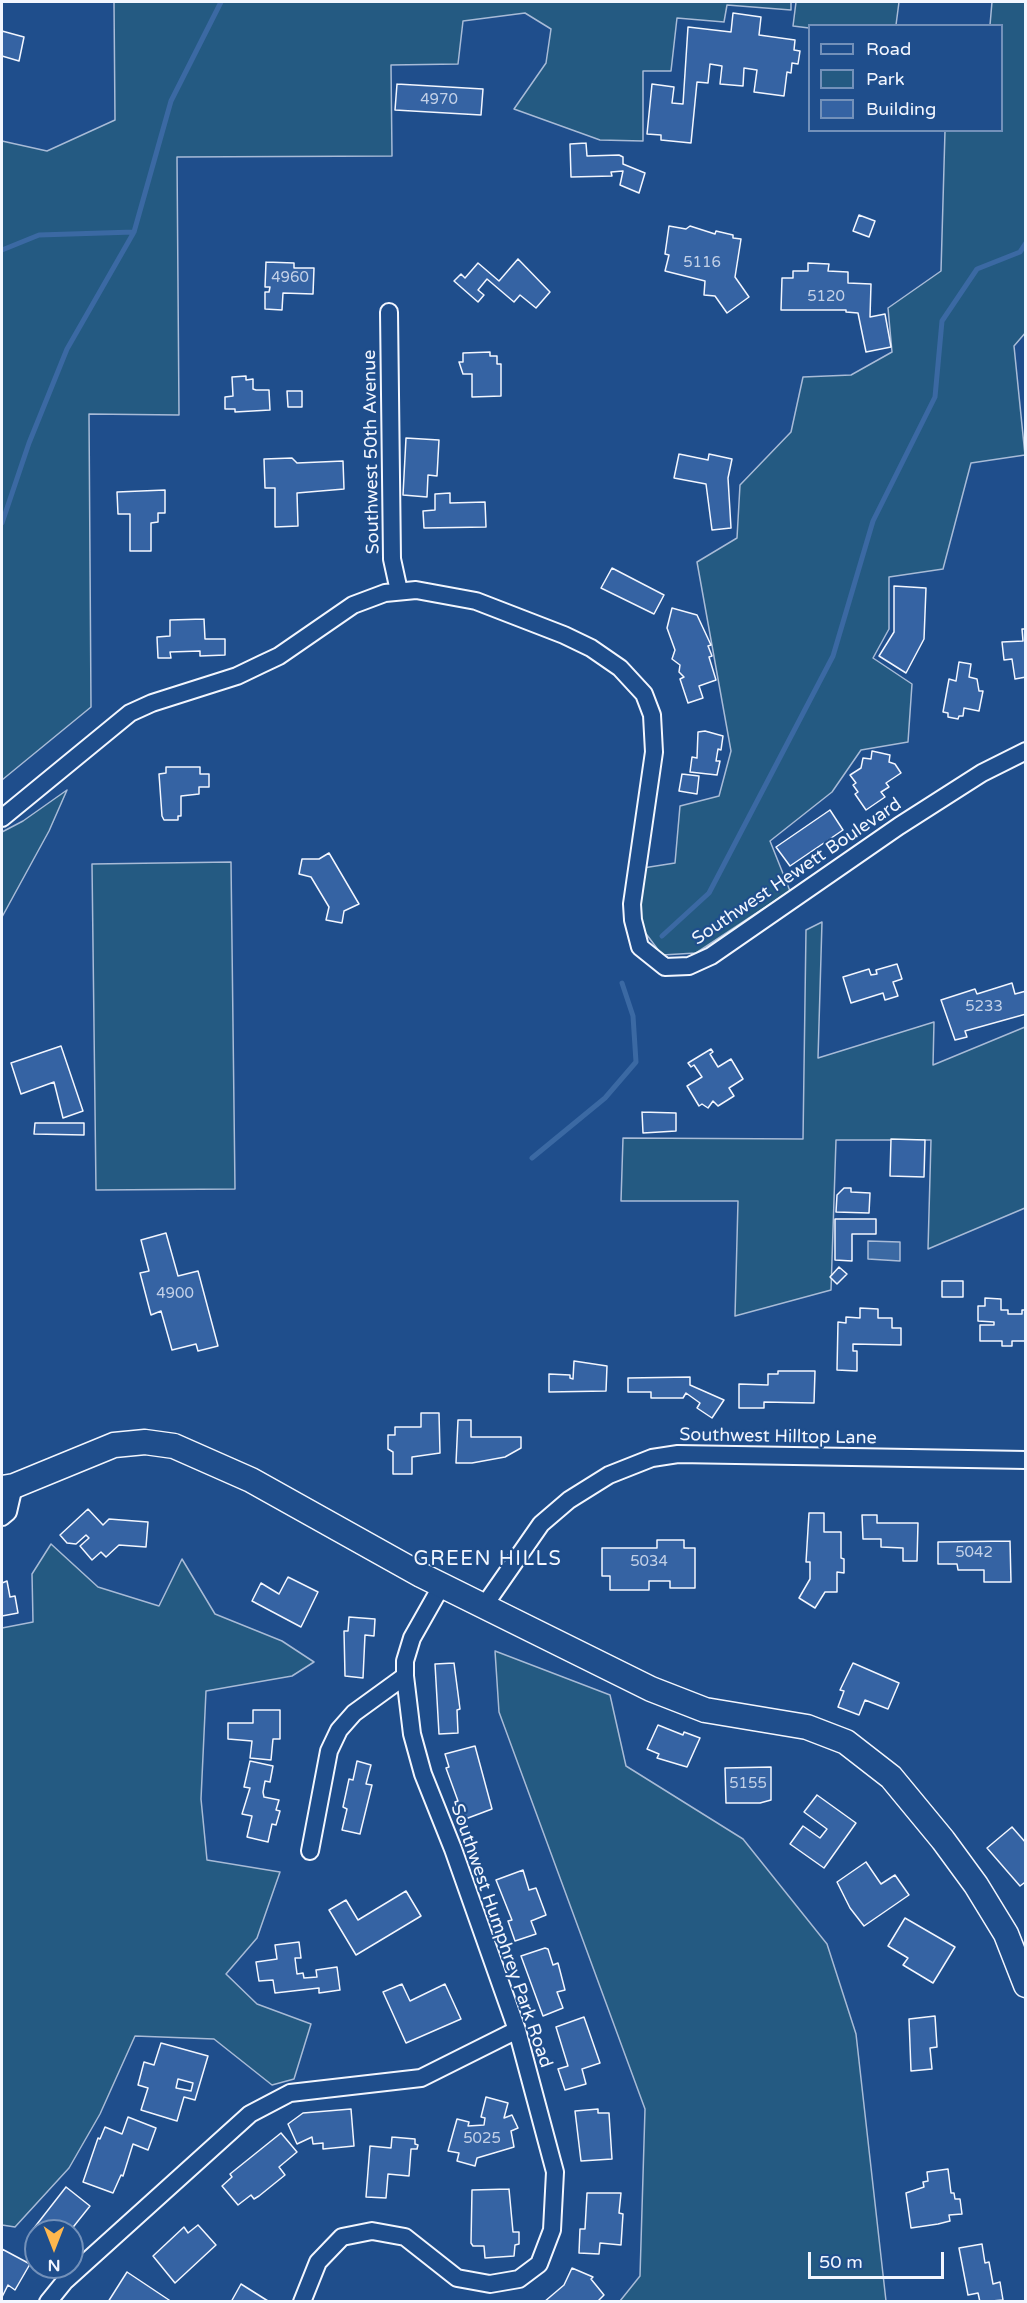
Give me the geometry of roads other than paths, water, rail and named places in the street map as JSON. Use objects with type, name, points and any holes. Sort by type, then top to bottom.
[{"type":"main road","points":[[8,1487],[114,1445],[145,1442],[174,1446],[251,1480],[442,1585],[681,1702],[726,1714],[807,1727],[830,1735],[863,1753],[898,1784],[949,1849],[992,1909],[1022,1959],[1026,1985]]},
{"type":"street","name":"Southwest 50th Avenue","points":[[389,312],[392,559],[399,591]]},
{"type":"street","name":"Southwest Hewett Boulevard","points":[[2,818],[130,713],[152,703],[237,676],[279,656],[353,605],[399,591],[430,590],[458,596],[564,635],[620,668],[644,694],[652,715],[654,752],[632,904],[633,920],[640,946],[666,967],[689,966],[711,956],[915,816],[982,773],[1026,751]]},
{"type":"street","name":"Southwest Hilltop Lane","points":[[484,1606],[541,1524],[569,1500],[609,1475],[652,1458],[678,1454],[1026,1460]]},
{"type":"street","points":[[2,1517],[8,1512],[8,1487]]},
{"type":"street","name":"Southwest Humphrey Park Road","points":[[302,2301],[318,2262],[342,2237],[372,2231],[405,2237],[457,2278],[490,2284],[519,2279],[539,2264],[552,2230],[555,2172],[517,2030],[453,1849],[423,1774],[412,1734],[405,1676],[412,1638],[442,1585]]},
{"type":"street","points":[[310,1851],[329,1751],[339,1730],[354,1713],[405,1676]]},
{"type":"street","points":[[48,2301],[65,2281],[250,2114],[290,2093],[421,2078],[517,2030]]},
{"type":"waterway","points":[[2,523],[29,443],[67,349],[134,232],[171,101],[221,2]]},
{"type":"waterway","points":[[2,250],[39,235],[134,232]]},
{"type":"waterway","points":[[662,936],[709,893],[833,656],[873,521],[935,397],[942,321],[977,269],[1020,252],[1026,243]]},
{"type":"waterway","points":[[532,1158],[605,1098],[636,1062],[633,1016],[622,983]]},
{"type":"district","name":"GREEN HILLS","points":[[488,1560]]}]
